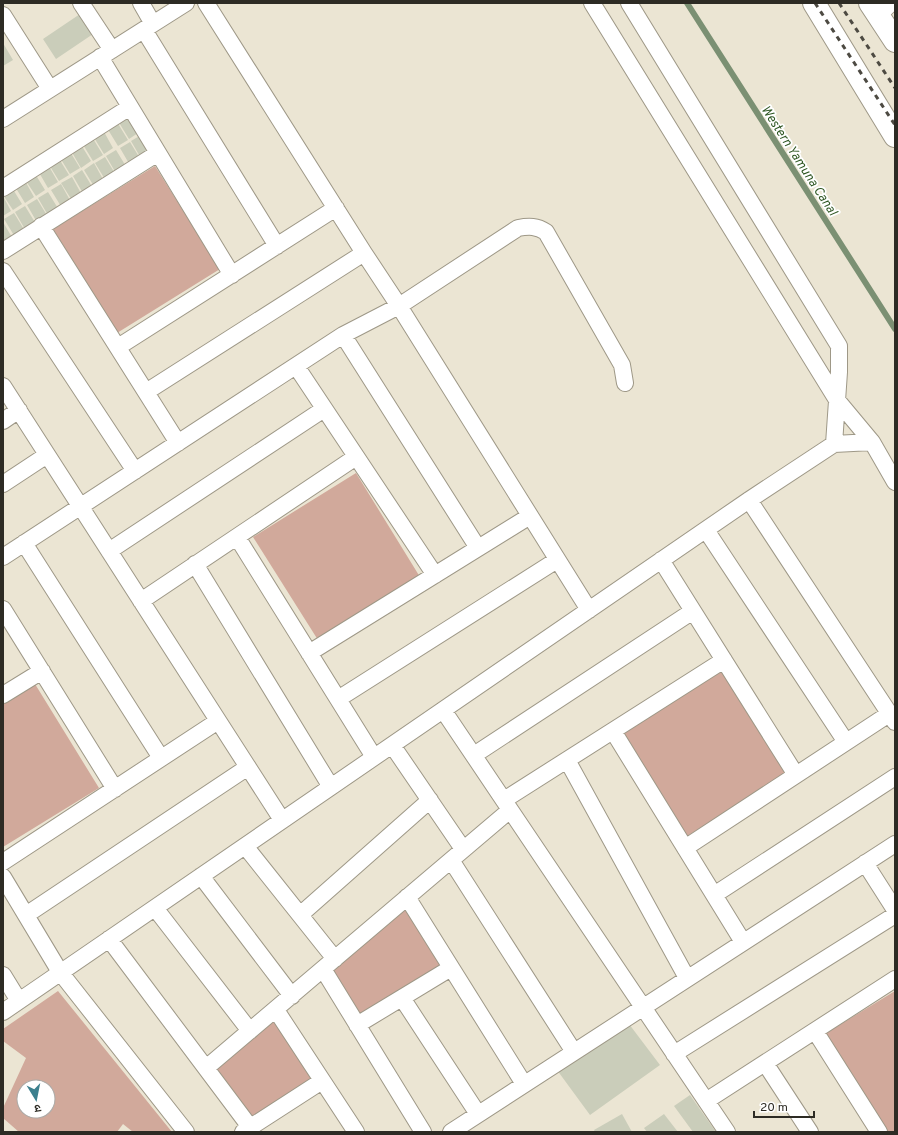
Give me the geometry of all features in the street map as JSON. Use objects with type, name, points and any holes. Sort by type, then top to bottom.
[{"type":"main road","points":[[814,3],[895,136]]},
{"type":"main road","points":[[880,7],[895,41]]},
{"type":"street","points":[[82,3],[130,107],[232,275]]},
{"type":"street","points":[[141,3],[148,27],[277,246]]},
{"type":"street","points":[[3,119],[186,3]]},
{"type":"street","points":[[206,3],[399,306],[589,610]]},
{"type":"street","points":[[592,3],[837,400],[872,442],[895,482]]},
{"type":"street","points":[[629,3],[839,346],[839,372],[834,444]]},
{"type":"street","points":[[3,15],[50,89]]},
{"type":"street","points":[[3,188],[130,107]]},
{"type":"street","points":[[3,250],[158,153]]},
{"type":"street","points":[[118,347],[336,208]]},
{"type":"street","points":[[41,226],[178,443]]},
{"type":"street","points":[[3,557],[343,335],[399,306],[518,228],[526,226],[539,227],[546,232],[622,365],[625,383]]},
{"type":"street","points":[[146,392],[364,253]]},
{"type":"street","points":[[3,271],[135,471]]},
{"type":"street","points":[[343,335],[478,548]]},
{"type":"street","points":[[296,366],[435,575]]},
{"type":"street","points":[[3,386],[282,820]]},
{"type":"street","points":[[109,551],[324,409]]},
{"type":"street","points":[[3,421],[19,410]]},
{"type":"street","points":[[3,1012],[661,560],[834,444],[872,442]]},
{"type":"street","points":[[3,484],[47,455]]},
{"type":"street","points":[[141,601],[356,457]]},
{"type":"street","points":[[685,848],[846,742],[892,718],[749,500]]},
{"type":"street","points":[[309,653],[530,516]]},
{"type":"street","points":[[706,530],[846,742]]},
{"type":"street","points":[[237,537],[374,757]]},
{"type":"street","points":[[24,543],[161,758]]},
{"type":"street","points":[[338,700],[557,560]]},
{"type":"street","points":[[661,560],[796,775]]},
{"type":"street","points":[[195,564],[331,787]]},
{"type":"street","points":[[474,755],[693,611]]},
{"type":"street","points":[[5,618],[42,671],[115,789]]},
{"type":"street","points":[[206,1068],[451,860],[507,805],[567,760],[724,660]]},
{"type":"street","points":[[3,695],[42,671]]},
{"type":"street","points":[[443,710],[727,1132]]},
{"type":"street","points":[[3,862],[218,721]]},
{"type":"street","points":[[612,731],[743,942]]},
{"type":"street","points":[[392,745],[463,849]]},
{"type":"street","points":[[567,760],[687,978]]},
{"type":"street","points":[[26,915],[248,767]]},
{"type":"street","points":[[714,895],[895,777]]},
{"type":"street","points":[[300,915],[430,800]]},
{"type":"street","points":[[451,1132],[895,844]]},
{"type":"street","points":[[245,846],[335,959]]},
{"type":"street","points":[[451,860],[574,1052]]},
{"type":"street","points":[[865,863],[895,910]]},
{"type":"street","points":[[201,876],[292,996]]},
{"type":"street","points":[[3,877],[60,972],[186,1132]]},
{"type":"street","points":[[407,897],[524,1084]]},
{"type":"street","points":[[155,908],[250,1031]]},
{"type":"street","points":[[674,1054],[895,915]]},
{"type":"street","points":[[109,939],[206,1068],[247,1130],[322,1081]]},
{"type":"street","points":[[357,1025],[451,968]]},
{"type":"street","points":[[322,970],[423,1132]]},
{"type":"street","points":[[3,975],[19,1001]]},
{"type":"street","points":[[706,1100],[895,979]]},
{"type":"street","points":[[402,998],[478,1114]]},
{"type":"street","points":[[276,1010],[353,1131]]},
{"type":"street","points":[[815,1030],[879,1132]]},
{"type":"street","points":[[765,1063],[810,1132]]},
{"type":"shaded area","points":[[155,166],[220,269],[117,333],[53,229]]},
{"type":"shaded area","points":[[356,473],[420,577],[318,640],[253,537]]},
{"type":"shaded area","points":[[722,671],[787,774],[684,838],[620,734]]},
{"type":"shaded area","points":[[35,684],[99,788],[3,847],[3,704]]},
{"type":"shaded area","points":[[408,904],[447,967],[357,1021],[327,971]]},
{"type":"shaded area","points":[[58,991],[172,1132],[133,1132],[123,1124],[117,1132],[19,1132],[3,1118],[3,1108],[16,1080],[16,1119],[56,1119],[56,1079],[16,1079],[26,1058],[3,1041],[3,1029]]},
{"type":"shaded area","points":[[895,991],[895,1132],[884,1132],[823,1035]]},
{"type":"shaded area","points":[[274,1014],[318,1079],[248,1123],[210,1070]]},
{"type":"building","points":[[83,12],[96,32],[56,59],[43,39]]},
{"type":"building","points":[[3,43],[13,60],[3,66]]},
{"type":"building","points":[[127,115],[138,133],[129,139],[118,121]]},
{"type":"building","points":[[117,122],[128,140],[118,146],[107,128]]},
{"type":"building","points":[[103,130],[113,148],[104,154],[93,136]]},
{"type":"building","points":[[141,135],[152,153],[142,160],[131,141]]},
{"type":"building","points":[[92,137],[103,155],[93,161],[82,143]]},
{"type":"building","points":[[130,142],[141,160],[131,167],[120,148]]},
{"type":"building","points":[[80,143],[91,161],[81,168],[70,149]]},
{"type":"building","points":[[69,150],[80,168],[70,174],[59,156]]},
{"type":"building","points":[[116,150],[127,168],[117,175],[106,156]]},
{"type":"building","points":[[58,157],[69,175],[59,181],[48,163]]},
{"type":"building","points":[[105,157],[116,175],[106,181],[95,163]]},
{"type":"building","points":[[47,163],[58,182],[48,188],[37,169]]},
{"type":"building","points":[[94,163],[104,181],[95,188],[84,170]]},
{"type":"building","points":[[82,170],[93,188],[84,195],[73,176]]},
{"type":"building","points":[[34,172],[45,190],[36,196],[24,178]]},
{"type":"building","points":[[72,177],[82,195],[73,202],[61,183]]},
{"type":"building","points":[[24,179],[34,197],[25,203],[14,185]]},
{"type":"building","points":[[61,184],[71,202],[62,208],[51,190]]},
{"type":"building","points":[[11,186],[22,204],[13,210],[3,195]]},
{"type":"building","points":[[48,192],[59,210],[49,217],[38,198]]},
{"type":"building","points":[[3,196],[11,211],[3,216]]},
{"type":"building","points":[[37,199],[48,217],[38,224],[27,205]]},
{"type":"building","points":[[25,206],[36,224],[26,231],[15,212]]},
{"type":"building","points":[[14,213],[25,231],[15,237],[4,219]]},
{"type":"building","points":[[3,222],[13,239],[3,246]]},
{"type":"building","points":[[626,1020],[660,1065],[590,1115],[557,1070]]},
{"type":"building","points":[[690,1095],[716,1132],[693,1132],[674,1106]]},
{"type":"building","points":[[622,1114],[632,1132],[595,1132],[594,1130]]},
{"type":"building","points":[[664,1114],[678,1132],[647,1132],[644,1128]]},
{"type":"waterway","name":"Western Yamuna Canal","points":[[687,3],[895,329]]},
{"type":"railway","points":[[815,3],[895,125]]},
{"type":"railway","points":[[839,3],[895,88]]}]
